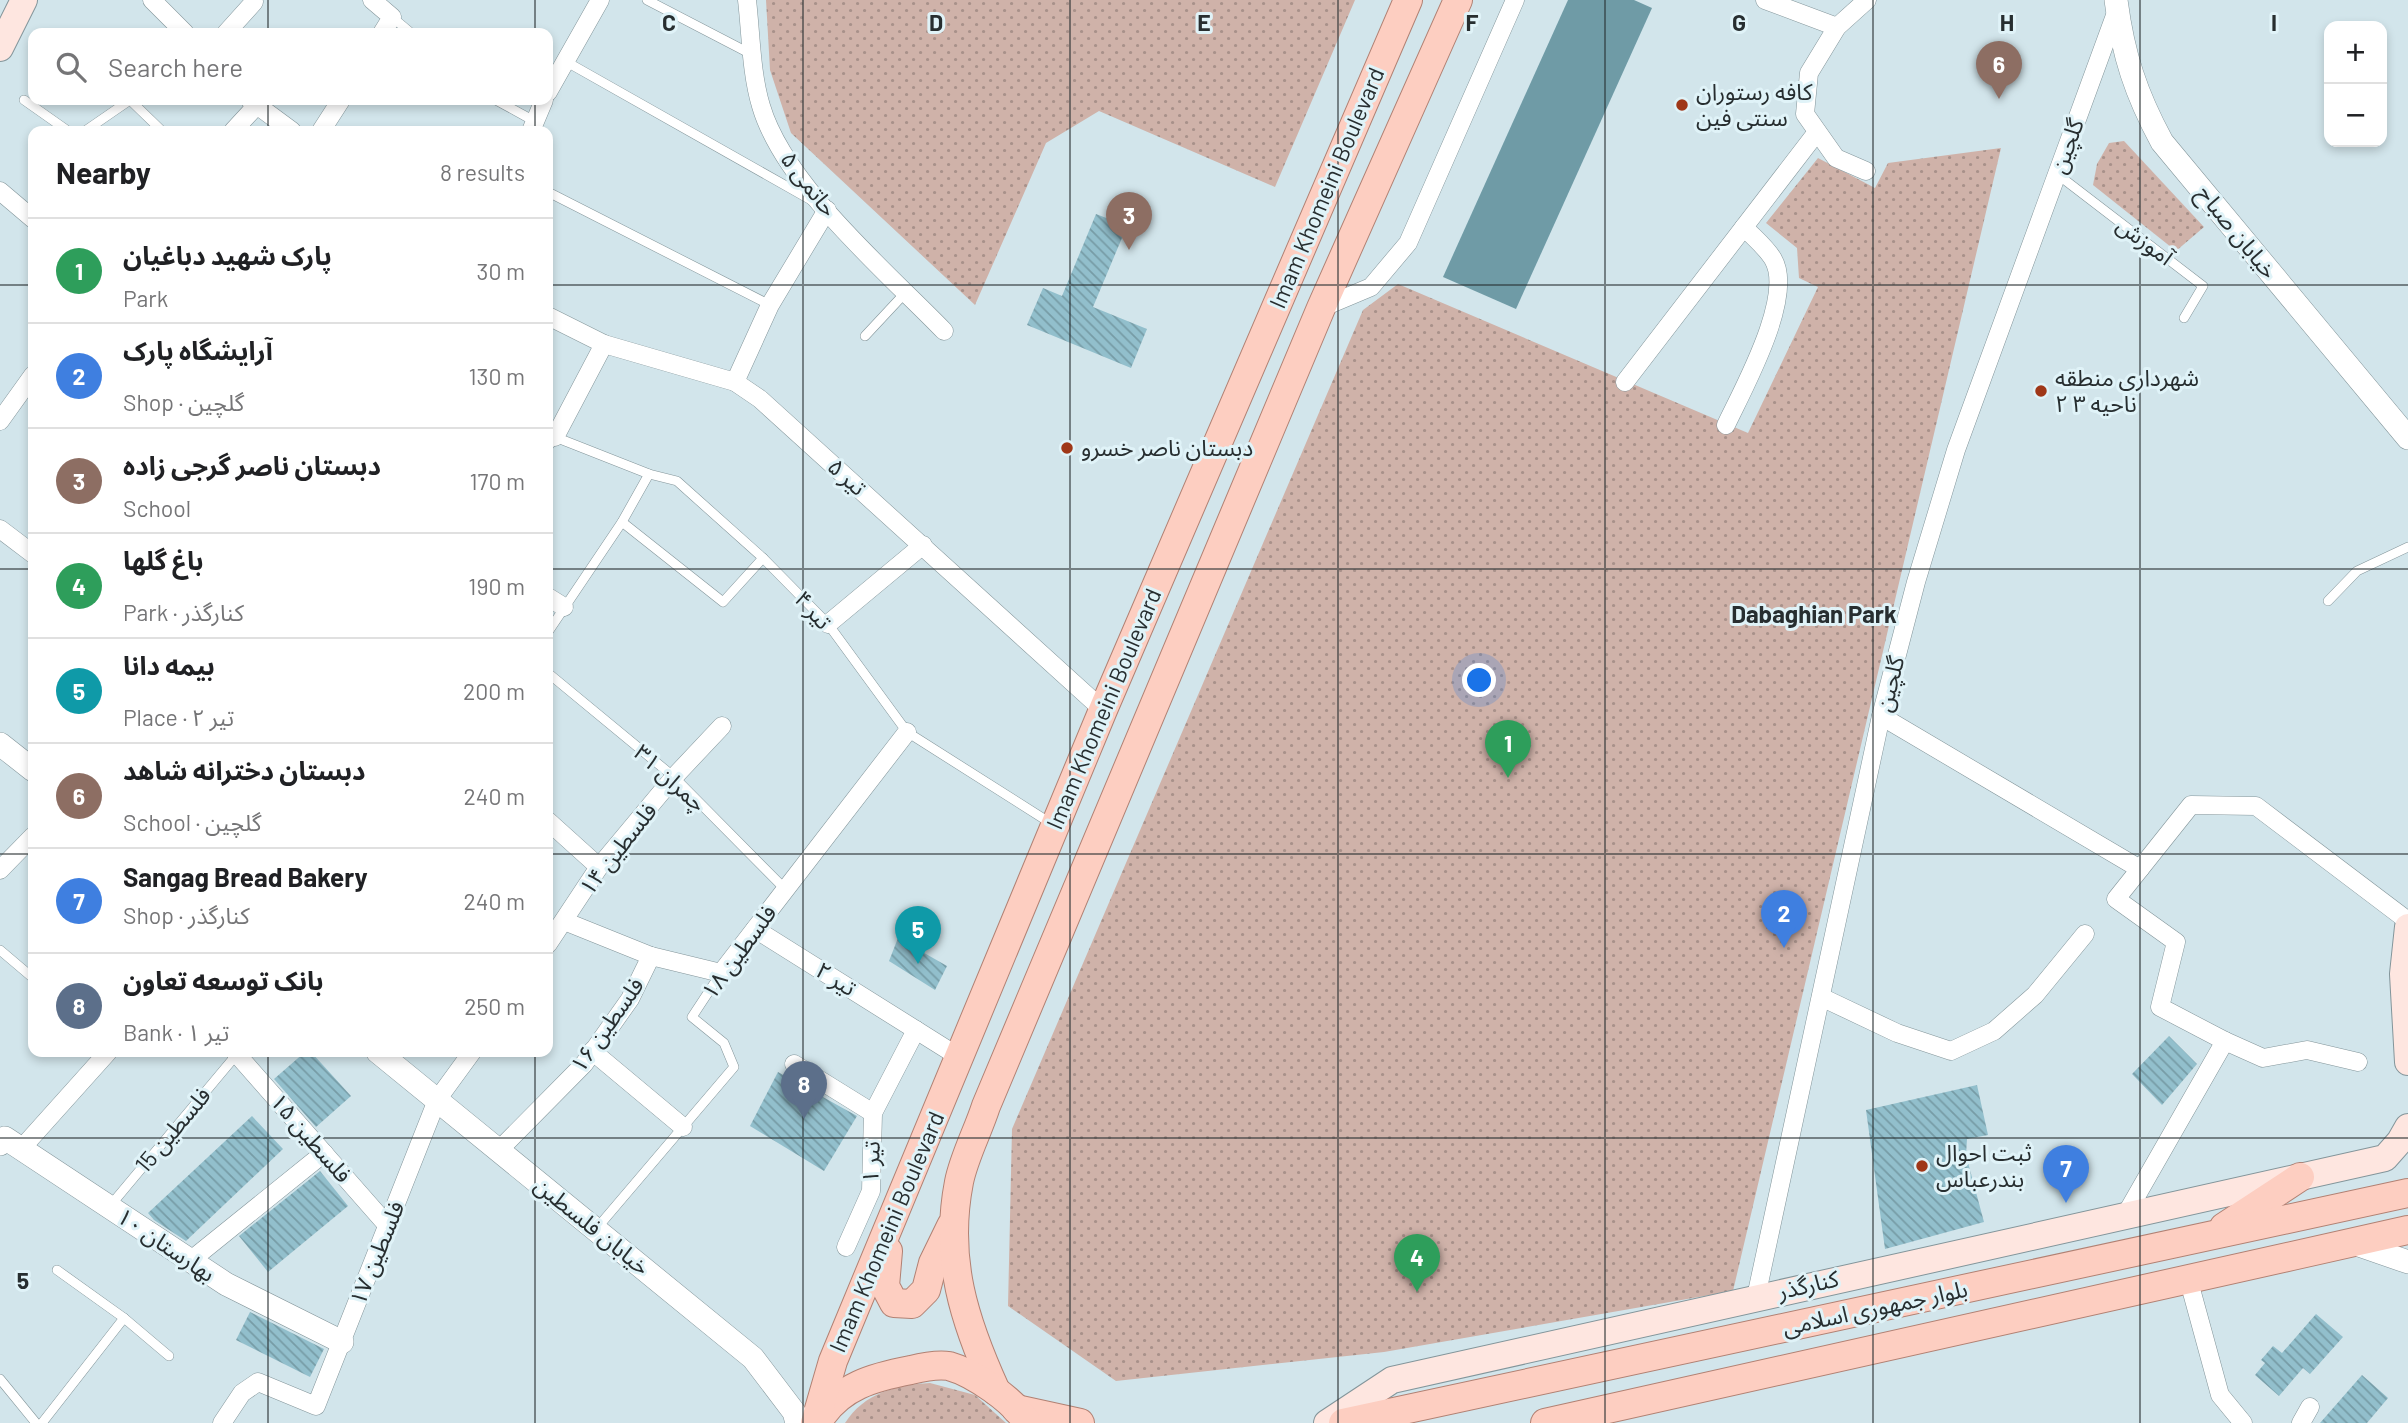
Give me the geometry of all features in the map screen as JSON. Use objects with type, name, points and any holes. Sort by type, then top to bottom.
[{"type":"main road","points":[[0,48],[24,0]]},
{"type":"main road","name":"Imam Khomeini Boulevard","points":[[806,1420],[886,1235],[1103,710],[1408,0]]},
{"type":"main road","name":"Imam Khomeini Boulevard","points":[[1013,1408],[962,1304],[954,1269],[954,1220],[960,1180],[986,1106],[1321,308],[1458,0]]},
{"type":"main road","points":[[2408,927],[2403,974],[2408,1062]]},
{"type":"main road","name":"کنارگذر","points":[[1327,1423],[1392,1380],[2385,1158],[2400,1142],[2408,1128]]},
{"type":"main road","points":[[2208,1237],[2300,1177]]},
{"type":"main road","name":"بلوار جمهوری اسلامی","points":[[1343,1423],[2408,1193]]},
{"type":"main road","points":[[886,1235],[887,1293],[894,1303],[912,1304],[926,1290],[933,1263],[954,1220]]},
{"type":"main road","name":"بلوار جمهوری اسلامی","points":[[1545,1423],[2408,1230]]},
{"type":"main road","points":[[806,1420],[861,1381],[917,1368],[949,1366],[1013,1408],[1080,1423]]},
{"type":"street","points":[[152,0],[180,28]]},
{"type":"street","points":[[372,0],[391,17],[385,28]]},
{"type":"street","points":[[553,83],[600,0]]},
{"type":"street","name":"حاتمی ۵","points":[[747,0],[761,106],[781,151],[827,210],[944,331]]},
{"type":"street","points":[[1321,308],[1371,287],[1408,243],[1515,0]]},
{"type":"street","points":[[1765,0],[1837,27]]},
{"type":"street","points":[[1866,171],[1836,158],[1805,114],[1809,73],[1837,27],[1867,0]]},
{"type":"street","points":[[231,28],[254,2]]},
{"type":"street","name":"گلچین","points":[[1756,1297],[1881,716],[1916,582],[1956,450],[2116,5]]},
{"type":"street","name":"خیابان صباح","points":[[2116,5],[2121,43],[2138,99],[2162,142],[2408,438]]},
{"type":"street","points":[[237,126],[252,105]]},
{"type":"street","points":[[256,105],[285,126]]},
{"type":"street","points":[[324,126],[338,105]]},
{"type":"street","points":[[534,126],[542,105]]},
{"type":"street","points":[[1625,382],[1817,132]]},
{"type":"street","points":[[0,191],[28,215]]},
{"type":"street","points":[[735,382],[770,304],[827,210]]},
{"type":"street","points":[[1726,425],[1762,348],[1778,300],[1774,260],[1744,227]]},
{"type":"street","name":"تیر ۵","points":[[553,318],[604,344],[735,382],[760,399],[1103,710]]},
{"type":"street","points":[[553,438],[604,344]]},
{"type":"street","points":[[0,421],[28,382]]},
{"type":"street","points":[[0,529],[28,550]]},
{"type":"street","points":[[828,624],[923,545]]},
{"type":"street","points":[[553,600],[564,607]]},
{"type":"street","points":[[1881,716],[2140,869]]},
{"type":"street","name":"فلسطین ۱۴","points":[[553,937],[599,867],[674,777],[722,726]]},
{"type":"street","name":"فلسطین ۱۸","points":[[722,974],[907,732]]},
{"type":"street","points":[[0,744],[28,766]]},
{"type":"street","points":[[2358,1062],[2307,1050],[2263,1058],[2160,1007],[2176,942],[2116,899],[2191,805],[2256,806],[2408,920]]},
{"type":"street","points":[[553,826],[599,867]]},
{"type":"street","points":[[1,867],[28,840]]},
{"type":"street","points":[[564,921],[651,956],[722,974]]},
{"type":"street","name":"تیر ۲","points":[[755,929],[959,1057]]},
{"type":"street","points":[[1821,997],[1897,1033],[1951,1051],[1994,1031],[2035,995],[2085,934]]},
{"type":"street","name":"فلسطین ۱۶","points":[[499,1150],[584,1064],[630,999],[651,956]]},
{"type":"street","name":"تیر ۱","points":[[846,1247],[872,1191],[873,1113],[916,1030]]},
{"type":"street","points":[[2126,1214],[2225,1041]]},
{"type":"street","points":[[592,1051],[683,1127]]},
{"type":"street","points":[[7,1141],[102,1057]]},
{"type":"street","name":"فلسطین ۱۵","points":[[240,1057],[387,1225]]},
{"type":"street","name":"خیابان فلسطین","points":[[384,1057],[753,1357],[806,1420]]},
{"type":"street","points":[[438,1100],[468,1057]]},
{"type":"street","name":"تیر ۱","points":[[794,1064],[873,1113]]},
{"type":"street","name":"فلسطین ۱۷","points":[[222,1423],[242,1394],[258,1382],[316,1406],[438,1100]]},
{"type":"street","name":"بهارستان ۱۰","points":[[7,1141],[226,1284],[342,1342]]},
{"type":"street","points":[[190,1261],[324,1153]]},
{"type":"street","points":[[2350,1242],[2408,1262]]},
{"type":"street","points":[[2188,1278],[2220,1395],[2244,1423]]},
{"type":"street","points":[[2301,1423],[2310,1407]]},
{"type":"lane","points":[[647,0],[753,55]]},
{"type":"lane","points":[[391,17],[405,28]]},
{"type":"lane","points":[[565,61],[827,210]]},
{"type":"lane","points":[[24,100],[28,103]]},
{"type":"lane","points":[[31,105],[61,126]]},
{"type":"lane","points":[[92,126],[123,105]]},
{"type":"lane","points":[[135,105],[157,126]]},
{"type":"lane","points":[[503,105],[533,126]]},
{"type":"lane","name":"آموزش","points":[[2057,174],[2203,286],[2184,317]]},
{"type":"lane","points":[[553,195],[770,304]]},
{"type":"lane","points":[[865,336],[906,292]]},
{"type":"lane","name":"تیر ۴","points":[[553,443],[677,481],[763,558],[828,624],[907,732],[1055,825]]},
{"type":"lane","points":[[553,624],[622,522],[649,474]]},
{"type":"lane","points":[[622,522],[723,602],[763,558]]},
{"type":"lane","points":[[2328,601],[2357,571],[2408,547]]},
{"type":"lane","name":"چمران ۳۱","points":[[553,677],[674,777],[786,890]]},
{"type":"lane","points":[[0,950],[28,974]]},
{"type":"lane","name":"فلسطین ۱۸","points":[[596,1229],[734,1067],[724,1043],[692,1017],[722,974]]},
{"type":"lane","name":"فلسطین 15","points":[[109,1207],[233,1057]]},
{"type":"lane","points":[[57,1270],[124,1318],[169,1356]]},
{"type":"lane","points":[[42,1423],[124,1318]]},
{"type":"lane","points":[[0,1379],[36,1423]]},
{"type":"shaded area","points":[[766,0],[1355,0],[1275,187],[1099,111],[1046,143],[975,305],[791,133],[770,70]]},
{"type":"shaded area","points":[[2124,141],[2204,227],[2176,251],[2093,185],[2097,164],[2109,143]]},
{"type":"shaded area","points":[[2001,148],[1733,1291],[1384,1352],[1116,1381],[1008,1306],[1012,1129],[1363,310],[1398,284],[1748,433],[1818,287],[1799,278],[1797,248],[1766,223],[1818,158],[1875,188],[1888,163]]},
{"type":"shaded area","points":[[930,1383],[975,1395],[1006,1423],[845,1423],[862,1404],[882,1392]]},
{"type":"water","points":[[1568,0],[1634,0],[1652,8],[1516,309],[1443,277]]},
{"type":"building","points":[[1096,214],[1127,226],[1093,307],[1147,329],[1131,368],[1027,325],[1043,288],[1062,296]]},
{"type":"building","points":[[898,938],[947,966],[935,990],[889,961]]},
{"type":"building","points":[[2169,1036],[2197,1064],[2162,1105],[2132,1074]]},
{"type":"building","points":[[299,1057],[316,1057],[351,1096],[316,1127],[274,1079]]},
{"type":"building","points":[[778,1072],[857,1116],[824,1171],[750,1126]]},
{"type":"building","name":"ثبت احوال بندرعباس","points":[[1977,1085],[1988,1135],[1967,1139],[1966,1155],[1984,1222],[1885,1249],[1866,1110]]},
{"type":"building","points":[[252,1116],[283,1149],[186,1241],[154,1220],[148,1213]]},
{"type":"building","points":[[320,1171],[348,1206],[268,1272],[239,1236]]},
{"type":"building","points":[[250,1312],[324,1349],[310,1377],[236,1340]]},
{"type":"building","points":[[2316,1314],[2343,1337],[2310,1374],[2303,1368],[2279,1396],[2255,1375],[2265,1363],[2261,1360],[2273,1346],[2282,1353]]},
{"type":"building","points":[[2362,1375],[2388,1398],[2367,1423],[2320,1423]]},
{"type":"place","name":"دبستان دخترانه شاهد","points":[[1999,99]]},
{"type":"place","name":"کافه رستوران سنتی فین","points":[[1682,105]]},
{"type":"place","name":"دبستان ناصر گرجی زاده","points":[[1129,250]]},
{"type":"place","name":"شهرداری منطقه ۲ ناحیه ۳","points":[[2041,391]]},
{"type":"place","name":"دبستان ناصر خسرو","points":[[1067,448]]},
{"type":"place","name":"پارک شهید دباغیان","points":[[1508,778]]},
{"type":"place","name":"آرایشگاه پارک","points":[[1784,948]]},
{"type":"place","name":"بیمه دانا","points":[[918,964]]},
{"type":"place","name":"بانک توسعه تعاون","points":[[804,1119]]},
{"type":"place","name":"ثبت احوال بندرعباس","points":[[1922,1166]]},
{"type":"place","name":"Sangag Bread Bakery","points":[[2066,1203]]},
{"type":"place","name":"باغ گلها","points":[[1417,1292]]},
{"type":"district","name":"Dabaghian Park","points":[[1814,615]]}]
